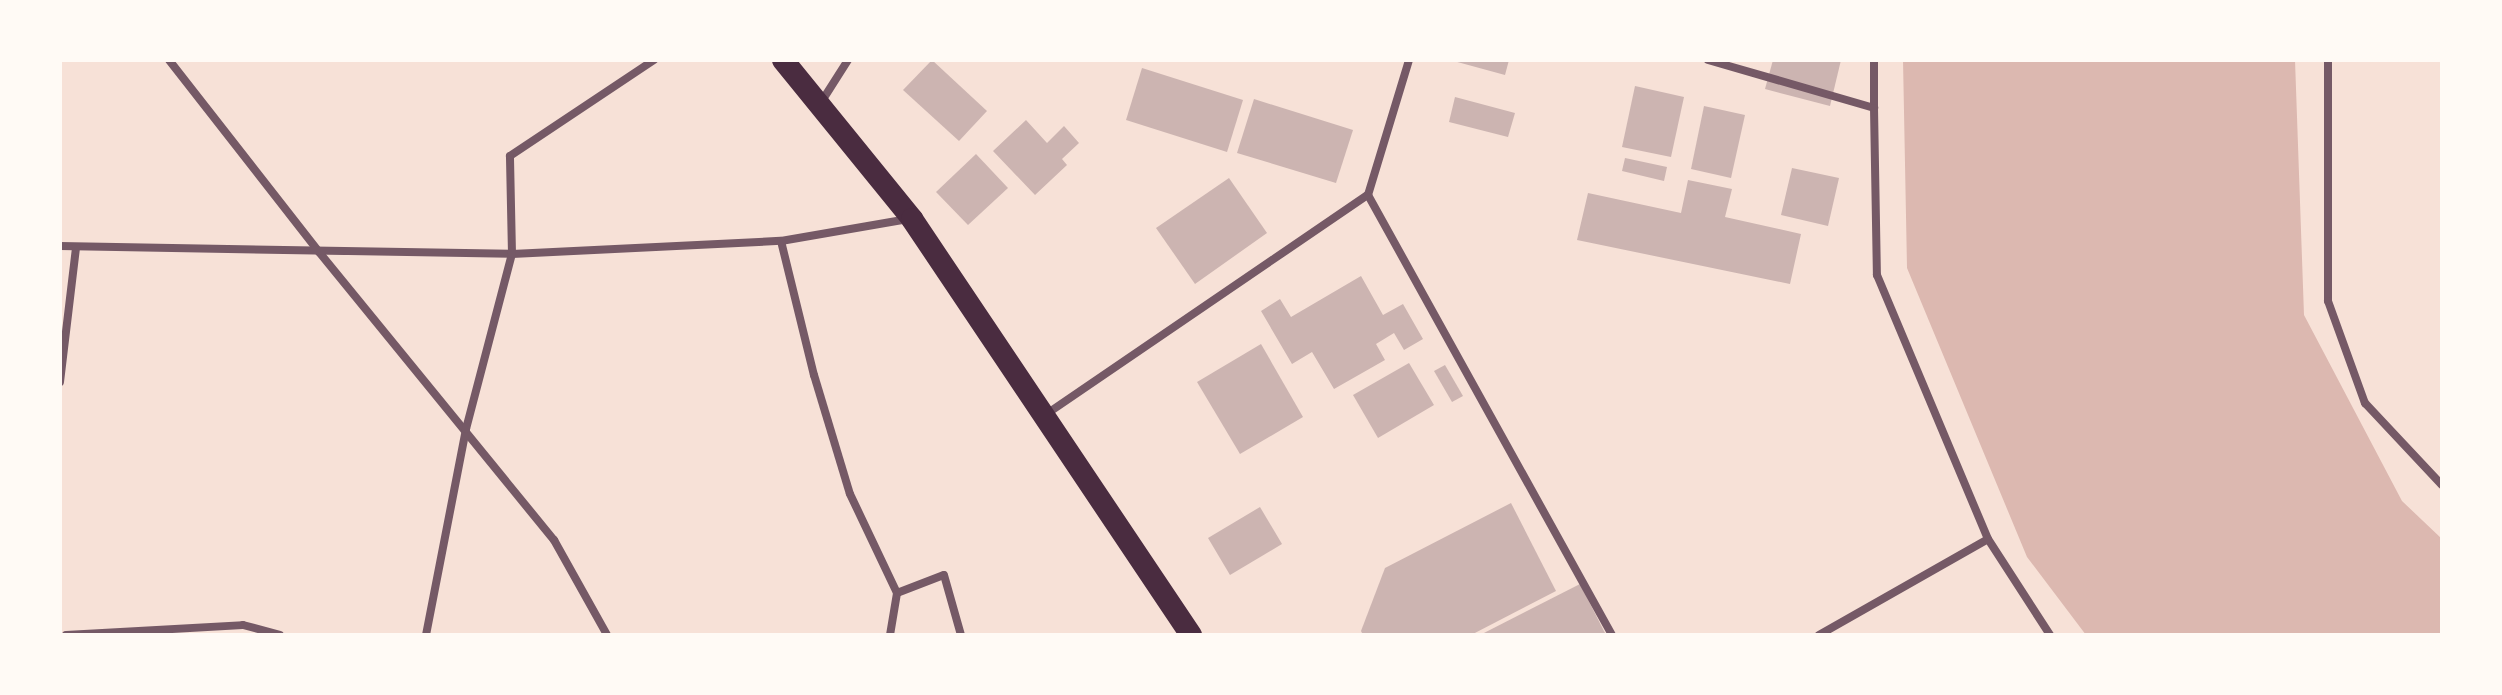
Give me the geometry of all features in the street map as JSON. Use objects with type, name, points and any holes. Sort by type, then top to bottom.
[{"type":"highway","points":[[783,60],[912,219],[1191,635]]},
{"type":"street","points":[[169,60],[319,252],[554,540],[607,635]]},
{"type":"street","points":[[426,635],[466,429],[512,254],[510,156],[654,60]]},
{"type":"street","points":[[820,105],[848,60]]},
{"type":"street","points":[[1044,415],[1368,195],[1409,60]]},
{"type":"street","points":[[1708,60],[1874,108]]},
{"type":"street","points":[[1874,60],[1877,275],[1988,539],[2050,635]]},
{"type":"street","points":[[2328,60],[2328,301],[2365,403],[2442,485]]},
{"type":"street","points":[[1368,195],[1612,635]]},
{"type":"street","points":[[60,246],[512,254],[781,241],[912,219]]},
{"type":"street","points":[[781,241],[814,375],[850,494],[897,593],[890,635]]},
{"type":"street","points":[[60,382],[76,247]]},
{"type":"street","points":[[1819,635],[1988,539]]},
{"type":"street","points":[[897,593],[944,575],[961,635]]},
{"type":"street","points":[[66,635],[243,625],[280,635]]},
{"type":"shaded area","points":[[1903,60],[2295,60],[2304,315],[2402,501],[2442,539],[2442,635],[2086,635],[2027,557],[1907,268]]},
{"type":"building","points":[[932,60],[987,111],[959,141],[903,90]]},
{"type":"building","points":[[1450,60],[1509,60],[1505,75]]},
{"type":"building","points":[[1773,60],[1841,60],[1830,106],[1765,89]]},
{"type":"building","points":[[1142,68],[1243,100],[1227,152],[1126,120]]},
{"type":"building","points":[[1635,86],[1684,97],[1671,157],[1622,147]]},
{"type":"building","points":[[1455,97],[1515,113],[1508,137],[1449,122]]},
{"type":"building","points":[[1254,99],[1353,130],[1336,183],[1237,153]]},
{"type":"building","points":[[1704,106],[1745,115],[1731,178],[1691,169]]},
{"type":"building","points":[[1026,120],[1047,143],[1064,126],[1079,143],[1062,159],[1067,165],[1035,195],[993,151]]},
{"type":"building","points":[[976,154],[1008,188],[968,225],[936,192]]},
{"type":"building","points":[[1625,158],[1667,167],[1664,181],[1622,171]]},
{"type":"building","points":[[1792,168],[1839,178],[1828,226],[1781,215]]},
{"type":"building","points":[[1229,178],[1267,233],[1195,284],[1156,228]]},
{"type":"building","points":[[1688,180],[1732,189],[1725,217],[1801,234],[1790,284],[1577,240],[1588,193],[1681,213]]},
{"type":"building","points":[[1361,276],[1383,315],[1403,304],[1423,339],[1404,350],[1394,333],[1376,344],[1385,360],[1334,389],[1312,352],[1292,364],[1261,311],[1280,299],[1291,317]]},
{"type":"building","points":[[1261,344],[1303,417],[1240,454],[1197,382]]},
{"type":"building","points":[[1409,363],[1434,405],[1378,438],[1353,395]]},
{"type":"building","points":[[1445,365],[1463,396],[1452,402],[1434,371]]},
{"type":"building","points":[[1511,503],[1556,591],[1471,635],[1363,635],[1361,631],[1385,568]]},
{"type":"building","points":[[1260,507],[1282,544],[1230,575],[1208,538]]},
{"type":"building","points":[[1580,584],[1606,635],[1480,635]]}]
